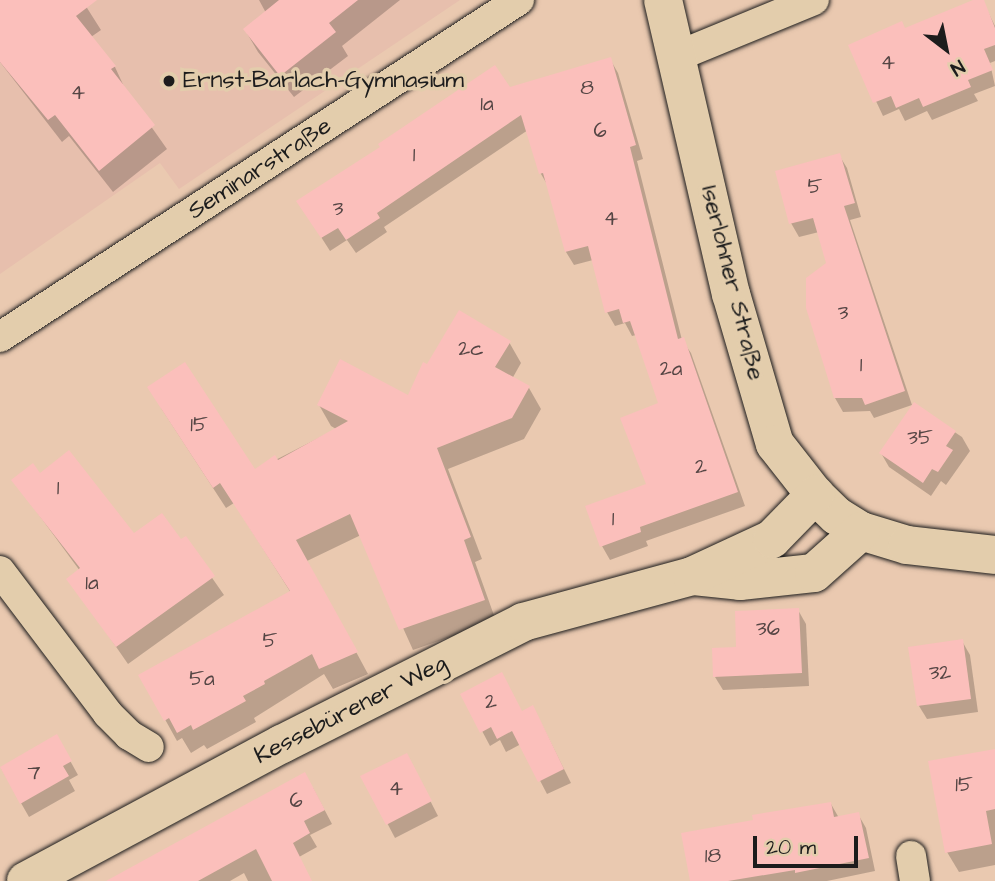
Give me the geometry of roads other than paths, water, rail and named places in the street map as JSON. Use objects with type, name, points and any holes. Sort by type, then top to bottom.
[{"type":"main road","name":"Iserlohner Straße","points":[[663,0],[731,294],[775,444],[816,495],[837,516],[861,531],[907,545],[995,555]]},
{"type":"main road","name":"Kessebürener Weg","points":[[26,881],[282,744],[523,622],[692,576],[772,539],[816,495]]},
{"type":"main road","name":"Kessebürener Weg","points":[[692,576],[740,581],[814,573],[861,531]]},
{"type":"street","name":"Seminarstraße","points":[[0,337],[519,0]]},
{"type":"street","points":[[678,56],[814,0]]},
{"type":"street","points":[[0,570],[108,714],[129,735],[149,747]]},
{"type":"place","name":"Ernst-Barlach-Gymnasium","points":[[169,81]]}]
